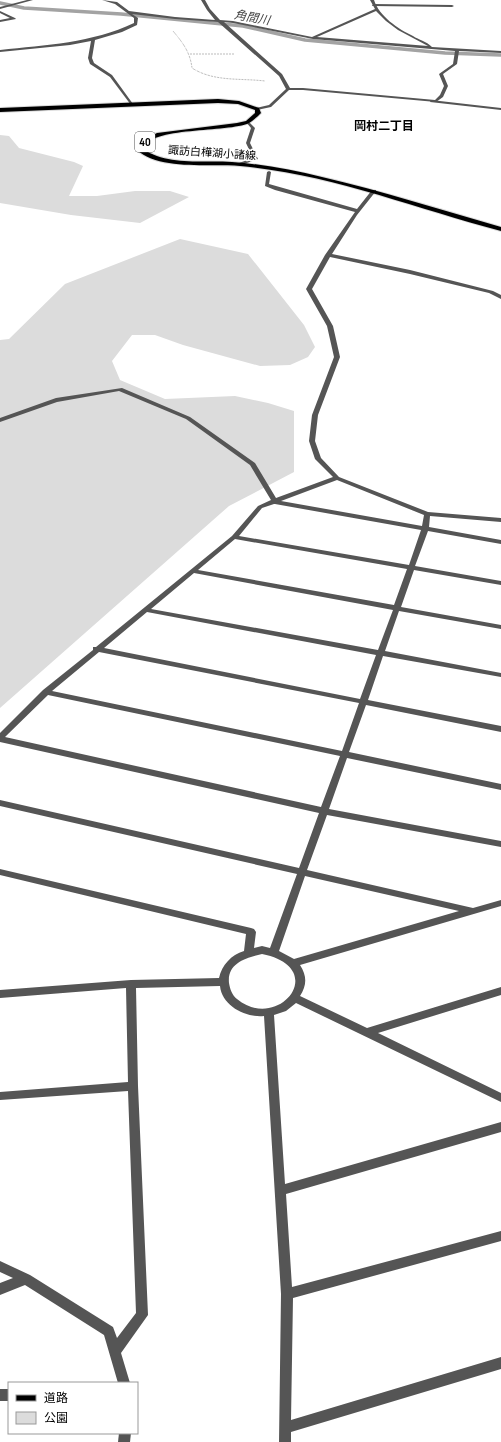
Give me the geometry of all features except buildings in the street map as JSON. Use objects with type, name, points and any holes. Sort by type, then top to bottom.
[{"type":"main road","points":[[0,110],[218,101],[239,103],[257,109],[258,113],[248,122]]},
{"type":"main road","name":"諏訪白樺湖小諸線","points":[[248,122],[224,127],[159,134],[145,141],[140,150],[145,155],[165,160],[241,164],[324,178],[374,191],[501,229]]},
{"type":"street","points":[[2,7],[31,0]]},
{"type":"street","points":[[0,51],[93,39],[136,24],[136,18],[116,3],[104,0]]},
{"type":"street","points":[[203,0],[205,5],[220,22],[281,75],[287,87]]},
{"type":"street","points":[[431,48],[430,46],[402,32],[375,10],[372,2],[452,6]]},
{"type":"street","points":[[313,38],[375,10]]},
{"type":"street","points":[[0,12],[14,19],[0,21]]},
{"type":"street","points":[[128,12],[264,27],[313,38],[431,48],[457,53],[501,52]]},
{"type":"street","points":[[93,39],[90,58],[92,64],[111,76],[131,104]]},
{"type":"street","points":[[431,101],[436,101],[442,96],[446,86],[441,74],[455,64],[457,53]]},
{"type":"street","points":[[287,87],[501,109]]},
{"type":"street","points":[[257,109],[270,106],[287,87]]},
{"type":"street","points":[[241,164],[256,159],[248,143],[253,128],[248,122]]},
{"type":"street","points":[[269,172],[267,184],[277,189],[357,211]]},
{"type":"street","points":[[374,191],[357,211],[328,255],[309,289],[330,326],[337,357],[315,415],[312,441],[318,460],[338,478],[427,514],[501,520]]},
{"type":"street","points":[[328,255],[410,272],[491,292],[501,297]]},
{"type":"street","points":[[0,420],[56,400],[120,390],[188,418],[253,464],[275,502],[501,542]]},
{"type":"street","points":[[0,738],[46,692],[234,537],[260,507],[318,484],[338,478]]},
{"type":"street","points":[[274,952],[425,529],[427,514]]},
{"type":"street","points":[[234,537],[501,583]]},
{"type":"street","points":[[193,571],[501,627]]},
{"type":"street","points":[[146,610],[501,675]]},
{"type":"street","points":[[96,650],[501,729]]},
{"type":"street","points":[[46,692],[501,787]]},
{"type":"street","points":[[0,738],[324,811],[501,844]]},
{"type":"street","points":[[0,803],[473,910]]},
{"type":"street","points":[[0,872],[251,932],[250,952]]},
{"type":"street","points":[[294,963],[501,903]]},
{"type":"street","points":[[262,950],[274,952],[285,956],[294,963],[299,972],[301,982],[298,993],[295,998],[281,1009],[269,1013],[255,1013],[242,1009],[232,1002],[225,992],[223,982],[224,972],[230,963],[239,956],[262,950]]},
{"type":"street","points":[[0,994],[131,984],[223,982]]},
{"type":"street","points":[[115,1351],[142,1315],[133,1086],[131,984]]},
{"type":"street","points":[[366,1033],[501,991]]},
{"type":"street","points":[[295,998],[501,1098]]},
{"type":"street","points":[[269,1013],[287,1294],[285,1442]]},
{"type":"street","points":[[0,1096],[133,1086]]},
{"type":"street","points":[[280,1191],[501,1127]]},
{"type":"street","points":[[287,1294],[501,1236]]},
{"type":"street","points":[[0,1266],[26,1279],[109,1331],[124,1382]]},
{"type":"street","points":[[0,1289],[26,1279]]},
{"type":"street","points":[[286,1428],[501,1363]]},
{"type":"path","points":[[172,31],[186,46],[190,54],[192,68],[199,74],[210,77],[251,79],[287,87]]},
{"type":"path","points":[[190,54],[257,54]]},
{"type":"green space","points":[[0,135],[9,136],[19,148],[74,162],[83,166],[69,196],[97,196],[135,191],[170,191],[189,197],[140,223],[71,215],[0,203]]},
{"type":"green space","points":[[180,239],[248,254],[304,325],[315,347],[308,357],[290,365],[260,366],[183,345],[155,335],[132,335],[112,361],[120,380],[165,399],[235,396],[268,403],[294,411],[294,472],[229,506],[0,708],[0,340],[9,339],[65,284]]},
{"type":"waterway","name":"角間川","points":[[0,3],[24,8],[121,14],[243,26],[305,40],[445,53],[501,55]]},
{"type":"district","name":"岡村二丁目","points":[[384,126]]}]
